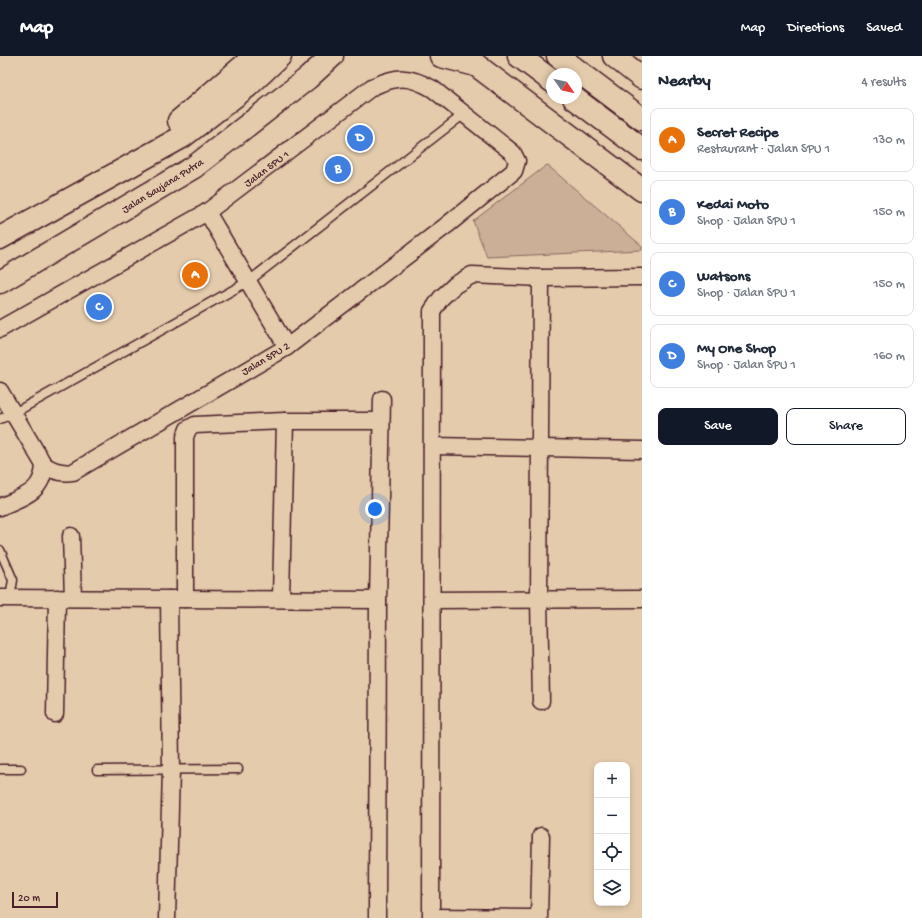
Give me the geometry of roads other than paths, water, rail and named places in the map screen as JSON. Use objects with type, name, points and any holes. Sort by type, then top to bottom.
[{"type":"main road","points":[[145,159],[158,137],[255,56]]},
{"type":"main road","points":[[0,238],[145,159],[182,136],[248,86],[280,56]]},
{"type":"main road","name":"Jalan Saujana Putra","points":[[0,282],[194,167],[308,78],[332,56]]},
{"type":"main road","points":[[441,56],[470,60],[642,190]]},
{"type":"main road","points":[[518,56],[546,77]]},
{"type":"main road","points":[[558,56],[642,119]]},
{"type":"main road","points":[[614,56],[642,78]]},
{"type":"main road","points":[[582,104],[642,149]]},
{"type":"street","name":"Jalan SPU 1","points":[[0,329],[207,212],[372,87],[390,79],[404,78],[418,80],[433,89],[513,153],[518,161]]},
{"type":"street","name":"Jalan SPU 2","points":[[44,464],[55,471],[66,474],[73,472],[287,347],[447,225],[514,171],[518,161]]},
{"type":"street","points":[[207,212],[287,347]]},
{"type":"street","points":[[530,918],[431,918],[432,311],[441,298],[455,285],[472,275],[541,278],[642,276]]},
{"type":"street","points":[[541,278],[539,599],[541,701]]},
{"type":"street","points":[[0,391],[7,416],[44,464],[43,473],[34,492],[0,507]]},
{"type":"street","points":[[377,918],[378,600],[382,398]]},
{"type":"street","points":[[167,918],[177,599],[184,437],[188,429],[195,425],[285,421],[381,421]]},
{"type":"street","points":[[281,598],[285,421]]},
{"type":"street","points":[[432,446],[642,450]]},
{"type":"street","points":[[55,714],[71,536]]},
{"type":"street","points":[[5,598],[281,598],[378,600]]},
{"type":"street","points":[[432,600],[642,599]]},
{"type":"street","points":[[540,836],[540,918]]},
{"type":"lane","points":[[7,416],[249,281],[464,114]]},
{"type":"lane","points":[[0,550],[13,580],[5,598]]},
{"type":"lane","points":[[0,769],[22,770]]},
{"type":"lane","points":[[97,770],[238,769]]},
{"type":"place","name":"My One Shop","points":[[360,138]]},
{"type":"place","name":"Kedai Moto","points":[[338,169]]},
{"type":"place","name":"Secret Recipe","points":[[195,275]]},
{"type":"place","name":"Watsons","points":[[99,307]]}]
